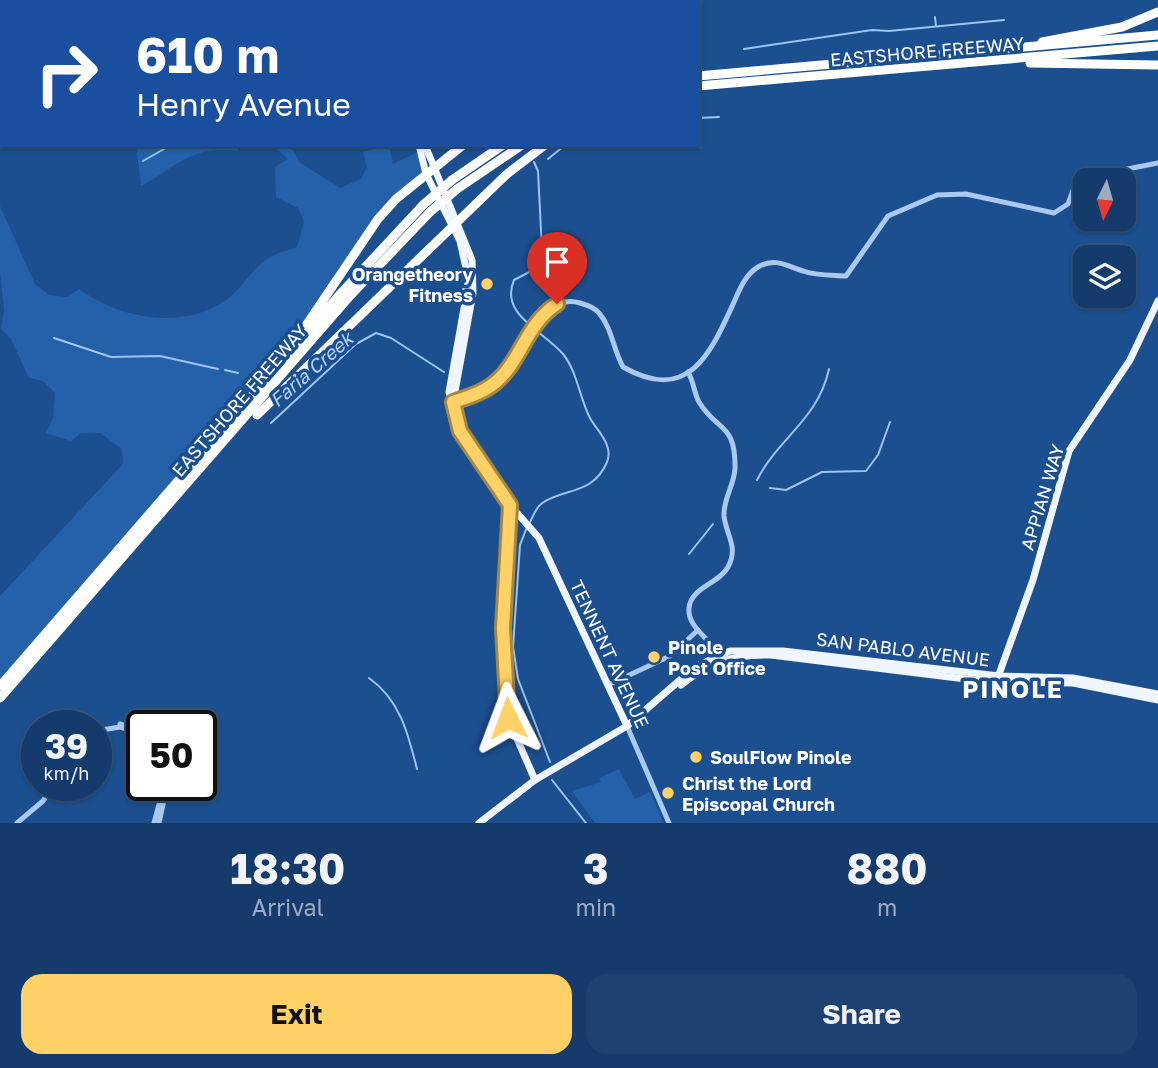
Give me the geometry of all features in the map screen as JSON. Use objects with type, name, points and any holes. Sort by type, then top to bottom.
[{"type":"highway","points":[[1030,48],[1044,41],[1122,27],[1158,12]]},
{"type":"highway","name":"EASTSHORE FREEWAY","points":[[700,76],[1158,36]]},
{"type":"highway","name":"EASTSHORE FREEWAY","points":[[700,86],[1158,46]]},
{"type":"highway","points":[[969,64],[1158,65]]},
{"type":"highway","points":[[271,374],[367,233],[396,199],[460,147]]},
{"type":"highway","name":"EASTSHORE FREEWAY","points":[[0,686],[271,374],[427,208],[501,147]]},
{"type":"highway","name":"EASTSHORE FREEWAY","points":[[454,185],[519,147]]},
{"type":"highway","points":[[236,430],[253,419],[507,174],[542,147]]},
{"type":"highway","name":"EASTSHORE FREEWAY","points":[[0,698],[427,208]]},
{"type":"main road","points":[[420,147],[429,171]]},
{"type":"main road","points":[[425,147],[429,171]]},
{"type":"main road","name":"TENNENT AVENUE","points":[[429,171],[456,224],[464,254],[467,288],[449,392],[460,431],[510,505],[539,538],[627,726]]},
{"type":"main road","name":"APPIAN WAY","points":[[997,680],[1033,580],[1069,451],[1130,360],[1158,301]]},
{"type":"main road","points":[[510,505],[503,628],[508,718],[535,780]]},
{"type":"main road","points":[[509,529],[520,521],[528,526]]},
{"type":"main road","name":"SAN PABLO AVENUE","points":[[480,823],[535,780],[627,726],[719,657],[771,655],[997,680],[1073,683],[1158,700]]},
{"type":"main road","points":[[1005,657],[1008,673],[1016,677]]},
{"type":"main road","name":"SAN PABLO AVENUE","points":[[997,680],[1016,677],[1073,678],[1158,694]]},
{"type":"main road","points":[[622,714],[638,717]]},
{"type":"street","points":[[453,402],[481,392],[498,381],[527,335],[551,308],[563,302],[584,304],[597,310],[606,321],[623,366],[657,381],[672,379],[688,372],[712,348],[746,277],[758,267],[772,262],[788,264],[804,272],[846,276],[884,220],[897,211],[937,195],[956,193],[1054,213],[1068,204],[1077,176],[1092,176],[1158,163]]},
{"type":"street","points":[[688,372],[697,399],[724,427],[735,454],[735,473],[724,514],[734,548],[727,569],[693,597],[690,614],[698,630],[713,643],[719,657]]},
{"type":"street","points":[[608,685],[670,656],[698,630]]},
{"type":"street","name":"TENNENT AVENUE","points":[[627,726],[669,823]]},
{"type":"street","points":[[17,823],[43,801]]},
{"type":"street","points":[[23,823],[47,801]]},
{"type":"street","points":[[157,823],[162,801]]},
{"type":"shaded area","points":[[136,147],[237,147],[239,151],[209,151],[197,154],[141,186]]},
{"type":"shaded area","points":[[274,147],[288,147],[294,151],[299,162],[340,188],[361,179],[367,167],[363,152],[382,147],[389,147],[393,164],[420,151],[426,174],[396,199],[271,374],[0,686],[0,596],[123,464],[122,449],[100,433],[81,433],[71,441],[46,433],[53,418],[55,393],[43,381],[29,378],[11,339],[1,329],[4,310],[0,272],[0,206],[35,284],[49,295],[67,297],[79,289],[113,308],[132,314],[170,318],[189,316],[225,301],[261,263],[297,247],[304,222],[298,208],[276,197],[275,167],[288,159]]},
{"type":"shaded area","points":[[619,769],[635,799],[650,792],[664,823],[595,823],[572,791],[601,782],[599,778]]},
{"type":"waterway","points":[[935,17],[936,26]]},
{"type":"waterway","points":[[744,49],[872,30],[889,31],[1004,20]]},
{"type":"waterway","points":[[700,118],[719,117]]},
{"type":"waterway","points":[[143,161],[168,147]]},
{"type":"waterway","points":[[548,159],[563,147]]},
{"type":"waterway","points":[[530,522],[541,504],[594,481],[609,456],[607,444],[590,418],[568,361],[555,346],[526,322],[513,303],[511,292],[514,280],[537,268],[542,250],[538,171],[534,162]]},
{"type":"waterway","name":"Faria Creek","points":[[271,423],[356,344],[376,333],[391,338],[444,372]]},
{"type":"waterway","name":"Faria Creek","points":[[54,338],[111,357],[160,356],[218,369]]},
{"type":"waterway","points":[[757,480],[816,402],[829,369]]},
{"type":"waterway","name":"Faria Creek","points":[[225,370],[238,373]]},
{"type":"waterway","points":[[770,488],[786,490],[822,472],[866,471],[878,455],[890,422]]},
{"type":"waterway","points":[[689,554],[713,524]]},
{"type":"waterway","points":[[527,527],[520,545],[513,647],[518,679],[550,762]]},
{"type":"waterway","points":[[369,678],[388,696],[401,718],[417,769]]},
{"type":"waterway","points":[[552,780],[586,823]]},
{"type":"place","name":"Orangetheory Fitness","points":[[487,284]]},
{"type":"place","name":"Pinole Post Office","points":[[654,657]]},
{"type":"place","name":"SoulFlow Pinole","points":[[696,757]]},
{"type":"place","name":"Christ the Lord Episcopal Church","points":[[668,793]]},
{"type":"district","name":"PINOLE","points":[[1013,688]]},
{"type":"route","points":[[508,718],[503,628],[510,505],[460,431],[453,411],[453,402],[481,392],[498,381],[527,335],[557,304]]}]
